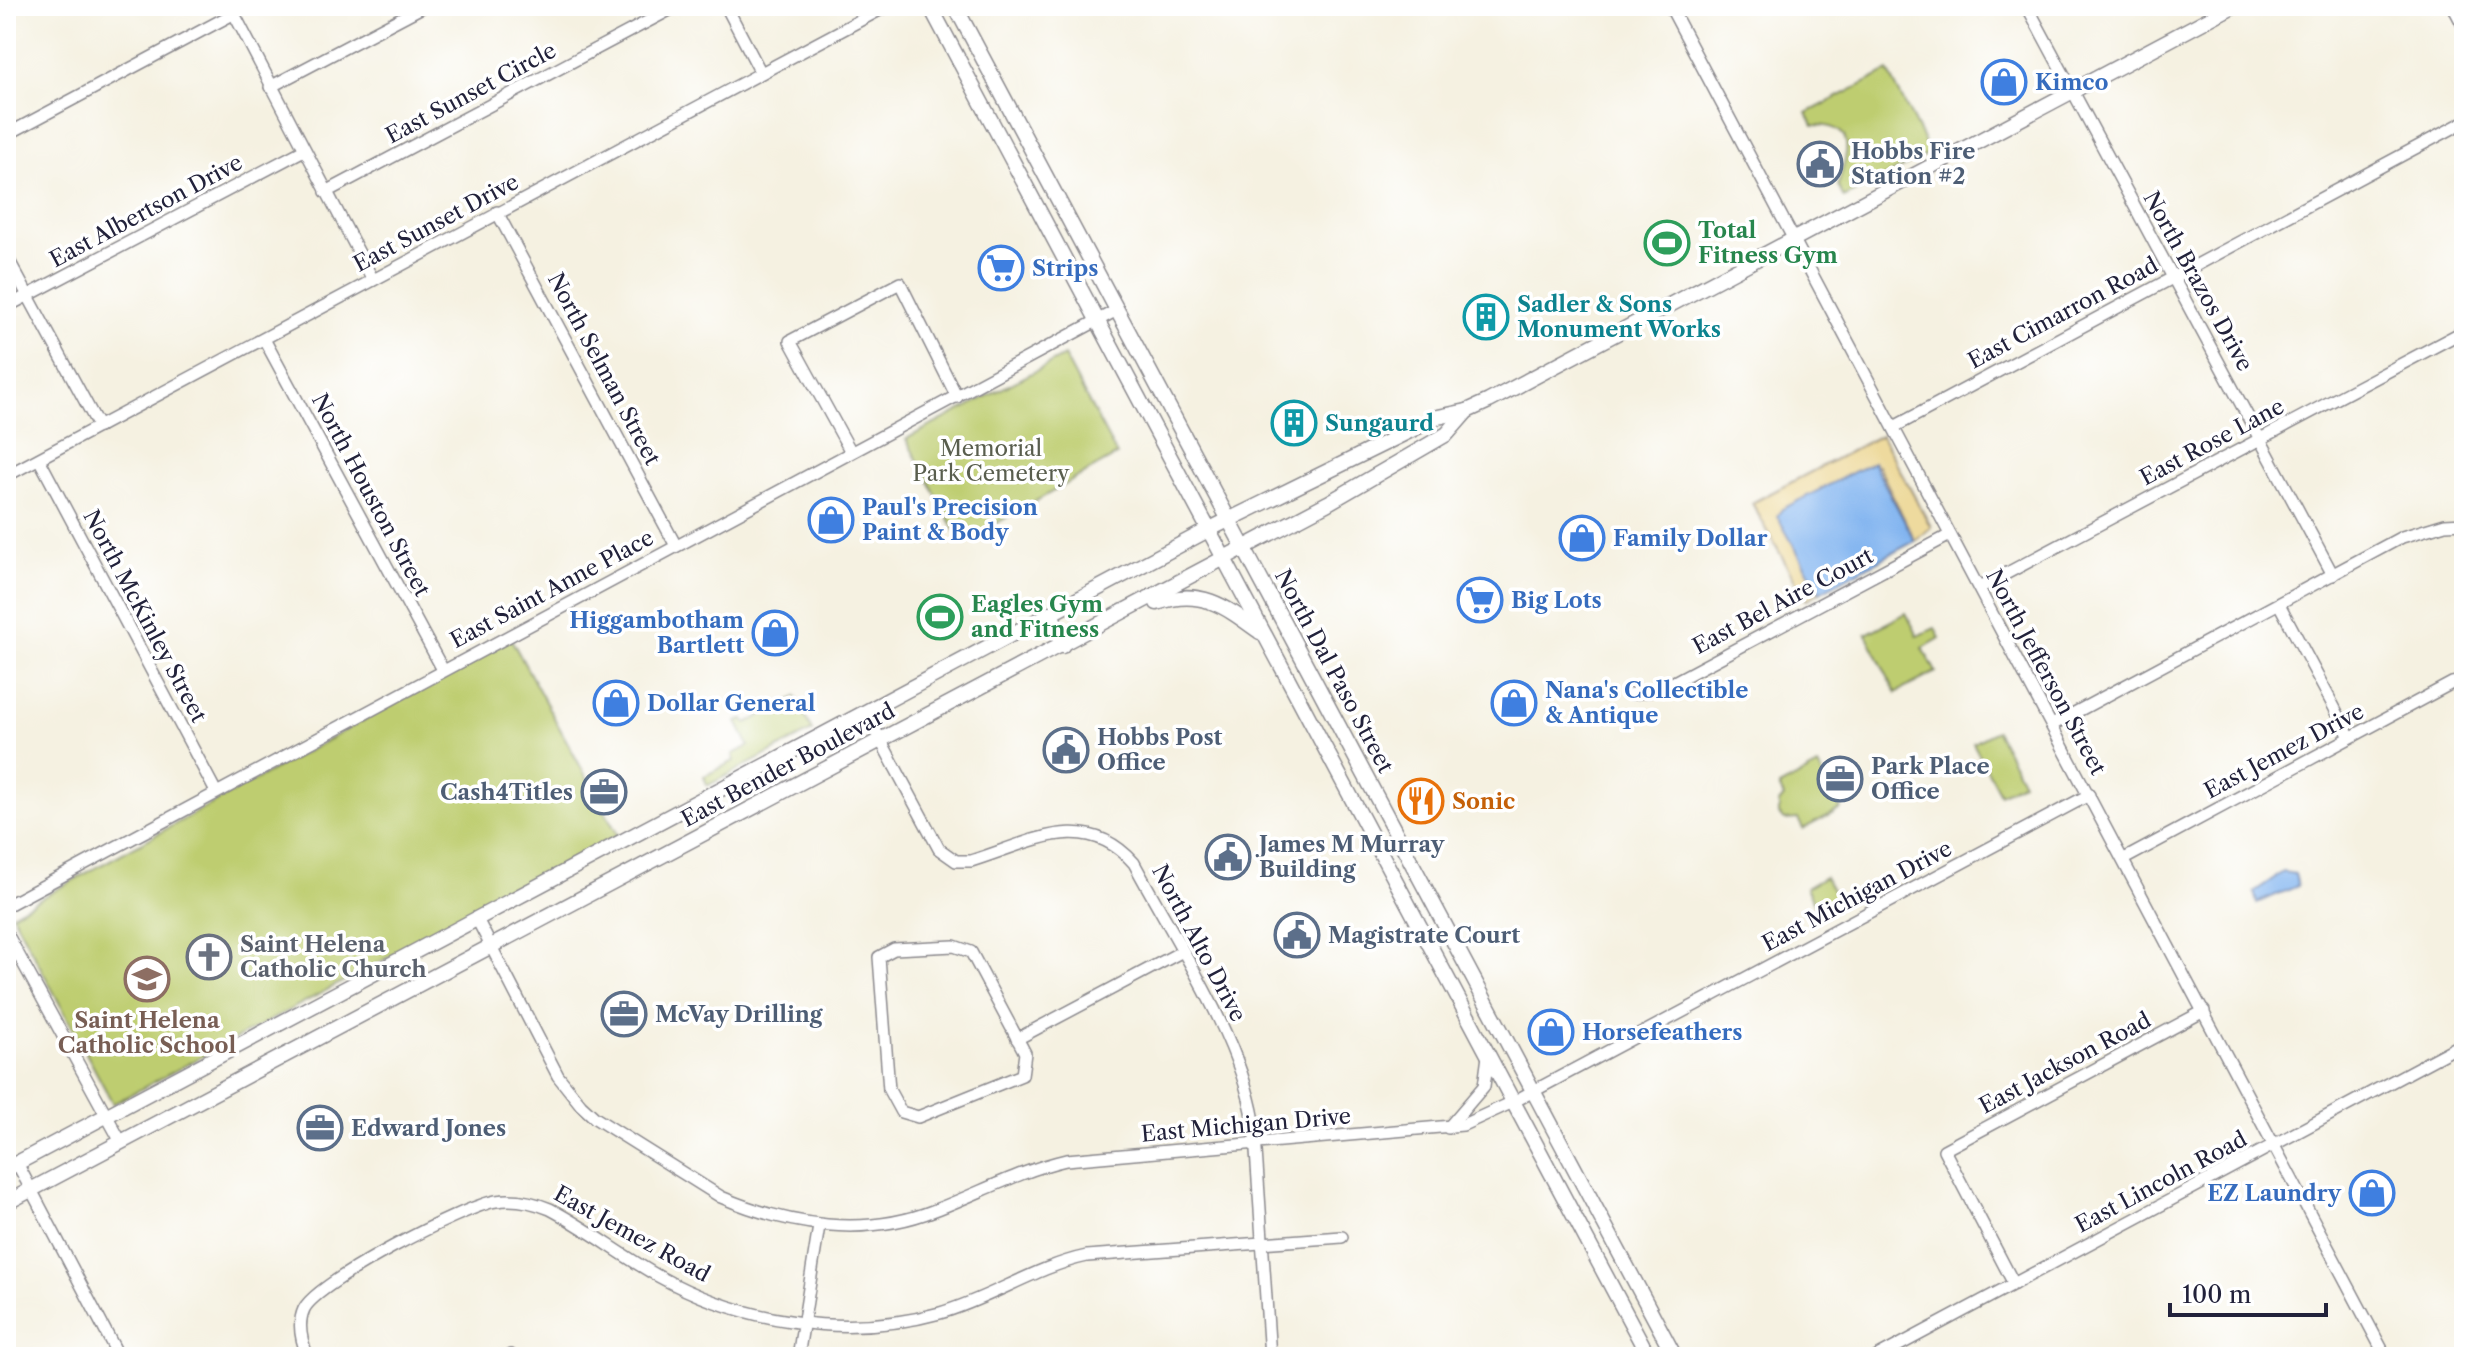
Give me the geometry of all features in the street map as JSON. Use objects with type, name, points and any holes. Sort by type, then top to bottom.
[{"type":"main road","name":"North Dal Paso Street","points":[[930,6],[1649,1357]]},
{"type":"main road","name":"North Dal Paso Street","points":[[955,6],[1675,1357]]},
{"type":"main road","name":"East Bender Boulevard","points":[[11,1166],[1208,530],[1438,417],[1467,411],[2233,6]]},
{"type":"main road","name":"East Bender Boulevard","points":[[6,1203],[1244,548],[1447,434],[1467,411]]},
{"type":"main road","points":[[1137,606],[1186,596],[1206,598],[1231,609],[1264,635]]},
{"type":"main road","points":[[1052,614],[1062,646]]},
{"type":"street","name":"East Sunset Circle","points":[[326,192],[677,6]]},
{"type":"street","points":[[726,6],[761,73]]},
{"type":"street","name":"East Sunset Drive","points":[[6,476],[887,6]]},
{"type":"street","name":"North Jefferson Street","points":[[1670,6],[2275,1144],[2381,1355]]},
{"type":"street","name":"North Brazos Drive","points":[[2027,6],[2333,575]]},
{"type":"street","points":[[2453,6],[2464,27]]},
{"type":"street","points":[[270,87],[420,7]]},
{"type":"street","points":[[6,135],[231,10],[373,280]]},
{"type":"street","name":"East Cimarron Road","points":[[1894,427],[2464,122]]},
{"type":"street","name":"East Albertson Drive","points":[[6,307],[304,150]]},
{"type":"street","name":"North Selman Street","points":[[497,212],[676,546]]},
{"type":"street","points":[[6,255],[99,427]]},
{"type":"street","points":[[851,452],[790,341],[900,283],[957,397]]},
{"type":"street","name":"East Saint Anne Place","points":[[6,906],[1117,310]]},
{"type":"street","name":"East Rose Lane","points":[[1979,588],[2464,331]]},
{"type":"street","name":"North Houston Street","points":[[264,339],[443,670]]},
{"type":"street","name":"North McKinley Street","points":[[39,459],[216,792]]},
{"type":"street","points":[[2052,725],[2402,537],[2445,524],[2464,523]]},
{"type":"street","name":"East Bel Aire Court","points":[[1632,694],[1659,690],[1950,535]]},
{"type":"street","points":[[2279,604],[2350,737]]},
{"type":"street","name":"East Jemez Drive","points":[[2124,859],[2452,683],[2464,680]]},
{"type":"street","name":"North Alto Drive","points":[[866,713],[939,849],[956,861],[971,861],[1081,831],[1110,841],[1134,863],[1243,1071],[1256,1143],[1270,1357]]},
{"type":"street","name":"East Michigan Drive","points":[[477,919],[558,1076],[595,1118],[721,1197],[765,1214],[819,1226],[880,1224],[921,1215],[1021,1172],[1066,1160],[1448,1128],[1513,1102],[2089,795]]},
{"type":"street","points":[[6,932],[121,1142]]},
{"type":"street","points":[[954,946],[971,952],[1017,1039],[1025,1053],[1022,1075],[932,1114],[918,1117],[901,1112],[889,1090],[879,957],[894,949],[954,946]]},
{"type":"street","points":[[1017,1039],[1181,952]]},
{"type":"street","name":"East Jackson Road","points":[[2014,1284],[1944,1150],[2204,1011]]},
{"type":"street","name":"East Lincoln Road","points":[[1877,1357],[2464,1043]]},
{"type":"street","points":[[1448,1128],[1484,1086],[1488,1056]]},
{"type":"street","points":[[11,1166],[31,1190],[119,1357]]},
{"type":"street","name":"East Jemez Road","points":[[308,1357],[302,1339],[303,1312],[311,1298],[332,1281],[470,1209],[498,1201],[535,1203],[576,1222],[657,1275],[694,1294],[804,1324],[881,1325],[913,1320],[964,1306],[1056,1265],[1087,1256],[1342,1237]]},
{"type":"street","points":[[798,1357],[819,1226]]},
{"type":"green space","points":[[1888,71],[1930,153],[1844,198],[1838,186],[1846,153],[1844,136],[1828,126],[1813,125],[1807,113]]},
{"type":"green space","name":"Memorial Park Cemetery","points":[[1064,356],[1117,455],[962,543],[906,439]]},
{"type":"green space","points":[[1906,613],[1918,636],[1935,628],[1940,638],[1923,648],[1936,672],[1896,693],[1866,634]]},
{"type":"green space","points":[[511,639],[618,835],[113,1104],[12,914]]},
{"type":"green space","points":[[796,697],[812,731],[707,786],[704,776],[734,761],[733,754],[749,746],[737,722],[744,719],[747,723]]},
{"type":"green space","points":[[1996,731],[2023,782],[2000,794],[1973,743]]},
{"type":"green space","points":[[1818,766],[1823,775],[1820,792],[1827,798],[1836,799],[1841,809],[1803,829],[1798,819],[1785,820],[1779,815],[1779,803],[1784,797],[1779,787]]},
{"type":"green space","points":[[1825,877],[1837,899],[1818,910],[1806,888]]},
{"type":"sand","points":[[1881,435],[1931,527],[1915,541],[1878,465],[1778,516],[1820,592],[1806,600],[1752,503]]},
{"type":"water","points":[[1873,462],[1915,541],[1820,592],[1777,516],[1782,509]]},
{"type":"water","points":[[2283,872],[2295,874],[2298,886],[2257,903],[2254,892]]},
{"type":"place","name":"Kimco","points":[[2004,82]]},
{"type":"place","name":"Hobbs Fire Station #2","points":[[1820,164]]},
{"type":"place","name":"Total Fitness Gym","points":[[1667,243]]},
{"type":"place","name":"Strips","points":[[1001,268]]},
{"type":"place","name":"Sadler & Sons Monument Works","points":[[1486,317]]},
{"type":"place","name":"Sungaurd","points":[[1294,423]]},
{"type":"place","name":"Paul's Precision Paint & Body","points":[[831,520]]},
{"type":"place","name":"Family Dollar","points":[[1582,538]]},
{"type":"place","name":"Big Lots","points":[[1480,600]]},
{"type":"place","name":"Eagles Gym and Fitness","points":[[940,617]]},
{"type":"place","name":"Higgambotham Bartlett","points":[[775,633]]},
{"type":"place","name":"Dollar General","points":[[616,703]]},
{"type":"place","name":"Nana's Collectible & Antique","points":[[1514,703]]},
{"type":"place","name":"Hobbs Post Office","points":[[1066,750]]},
{"type":"place","name":"Park Place Office","points":[[1840,779]]},
{"type":"place","name":"Cash4Titles","points":[[604,792]]},
{"type":"place","name":"Sonic","points":[[1421,801]]},
{"type":"place","name":"James M Murray Building","points":[[1228,857]]},
{"type":"place","name":"Magistrate Court","points":[[1297,935]]},
{"type":"place","name":"Saint Helena Catholic Church","points":[[209,957]]},
{"type":"place","name":"Saint Helena Catholic School","points":[[147,979]]},
{"type":"place","name":"McVay Drilling","points":[[624,1014]]},
{"type":"place","name":"Horsefeathers","points":[[1551,1032]]},
{"type":"place","name":"Edward Jones","points":[[320,1128]]},
{"type":"place","name":"EZ Laundry","points":[[2372,1193]]}]
